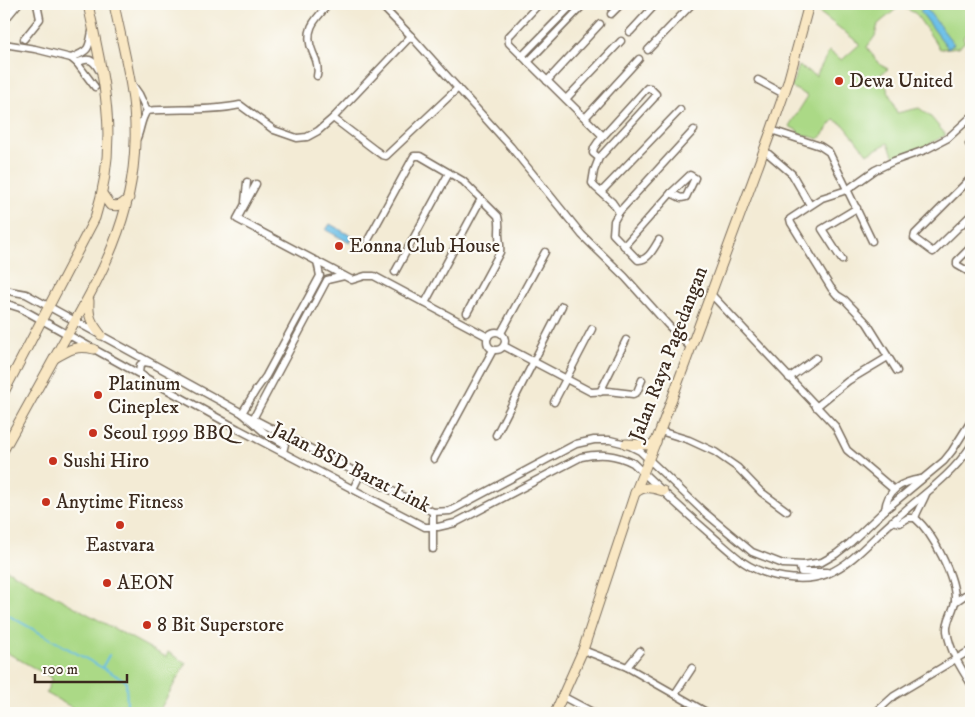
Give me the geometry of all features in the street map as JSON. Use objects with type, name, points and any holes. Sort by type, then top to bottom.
[{"type":"main road","points":[[4,392],[95,218],[103,195],[109,140],[108,117],[103,78],[88,4]]},
{"type":"main road","points":[[4,449],[89,298],[120,229],[129,197],[135,142],[135,118],[130,81],[114,4]]},
{"type":"main road","name":"Jalan Raya Pagedangan","points":[[554,713],[584,650],[635,493],[656,442],[764,150],[784,94],[809,4]]},
{"type":"main road","points":[[103,195],[110,205],[117,206],[122,205],[129,197]]},
{"type":"main road","points":[[89,298],[88,313],[101,335]]},
{"type":"main road","points":[[54,358],[68,350],[82,346],[94,349]]},
{"type":"main road","points":[[626,444],[650,445],[656,442]]},
{"type":"main road","points":[[635,493],[641,488],[647,487],[663,491]]},
{"type":"street","points":[[4,21],[18,4]]},
{"type":"street","points":[[24,39],[40,19],[37,4]]},
{"type":"street","points":[[317,76],[319,70],[309,44],[308,36],[318,16],[329,4]]},
{"type":"street","points":[[380,4],[412,36],[511,146],[582,235],[626,277],[690,347]]},
{"type":"street","points":[[539,4],[508,37],[509,43],[603,136]]},
{"type":"street","points":[[522,56],[573,4]]},
{"type":"street","points":[[528,62],[584,4]]},
{"type":"street","points":[[611,14],[620,4]]},
{"type":"street","points":[[630,32],[656,4]]},
{"type":"street","points":[[648,50],[692,4]]},
{"type":"street","points":[[547,80],[600,24]]},
{"type":"street","points":[[71,58],[88,50],[93,27]]},
{"type":"street","points":[[135,142],[142,126],[143,116],[147,111],[165,109],[221,109],[240,104],[274,130],[298,138],[307,137],[318,131],[333,118],[412,36]]},
{"type":"street","points":[[566,99],[621,41]]},
{"type":"street","points":[[4,44],[71,58],[77,63],[94,87]]},
{"type":"street","points":[[77,63],[85,59],[91,59],[96,63],[103,78]]},
{"type":"street","points":[[585,118],[639,59]]},
{"type":"street","points":[[758,80],[784,94]]},
{"type":"street","points":[[130,81],[147,111]]},
{"type":"street","points":[[333,118],[375,150],[386,156],[458,88]]},
{"type":"street","points":[[598,158],[593,151],[603,136],[647,88],[650,88],[655,93],[654,98],[598,158],[594,171],[592,183],[612,202],[619,212]]},
{"type":"street","points":[[602,192],[680,110]]},
{"type":"street","points":[[898,371],[888,358],[867,322],[831,288],[790,221],[792,216],[810,205],[822,198],[847,190],[875,170],[925,150],[948,138],[971,117]]},
{"type":"street","points":[[659,240],[648,257],[638,260],[612,232],[614,221],[619,212],[694,130]]},
{"type":"street","points":[[771,130],[826,149],[838,169],[872,242]]},
{"type":"street","points":[[764,150],[792,174],[810,205]]},
{"type":"street","points":[[368,240],[414,156],[420,156],[463,181],[498,216],[501,244],[500,252],[467,314]]},
{"type":"street","points":[[395,272],[449,172]]},
{"type":"street","points":[[971,178],[915,234],[914,238],[933,252],[971,215]]},
{"type":"street","points":[[244,205],[247,182]]},
{"type":"street","points":[[256,184],[237,219],[352,280],[365,276],[374,276],[488,337]]},
{"type":"street","points":[[624,246],[671,193]]},
{"type":"street","points":[[425,303],[482,199]]},
{"type":"street","points":[[842,260],[822,229],[857,208]]},
{"type":"street","points":[[971,247],[957,261],[957,265],[971,273]]},
{"type":"street","points":[[501,333],[545,252]]},
{"type":"street","points":[[283,452],[286,447],[285,444],[265,433],[242,413],[266,376],[320,276],[317,261]]},
{"type":"street","points":[[320,276],[327,280],[344,276]]},
{"type":"street","points":[[253,419],[327,280]]},
{"type":"street","name":"Jalan BSD Barat Link","points":[[4,290],[26,294],[253,419],[433,512],[450,511],[576,444],[594,440],[610,440],[626,444],[640,451],[703,511],[752,552],[783,564],[801,565]]},
{"type":"street","points":[[710,293],[838,430],[847,450],[893,489]]},
{"type":"street","name":"Jalan BSD Barat Link","points":[[4,304],[20,308],[146,379],[425,527],[455,523],[581,457],[595,454],[615,456],[633,463],[694,521],[744,563],[780,577],[805,579],[830,572],[858,554],[892,521],[953,470],[971,446]]},
{"type":"street","points":[[496,435],[562,306]]},
{"type":"street","points":[[554,402],[592,329]]},
{"type":"street","points":[[492,350],[487,342],[488,337],[492,333],[501,333]]},
{"type":"street","points":[[492,350],[501,349],[504,346],[506,341],[501,333]]},
{"type":"street","points":[[600,392],[626,340]]},
{"type":"street","points":[[504,346],[591,392],[633,394],[637,392],[642,380]]},
{"type":"street","points":[[434,459],[492,350]]},
{"type":"street","points":[[789,378],[816,358]]},
{"type":"street","points":[[816,407],[848,381],[888,358]]},
{"type":"street","points":[[146,379],[139,373],[138,368],[144,362],[154,364]]},
{"type":"street","points":[[256,390],[266,396]]},
{"type":"street","points":[[830,572],[801,572],[800,568],[801,565],[822,562],[850,543],[884,510],[944,461],[971,421]]},
{"type":"street","points":[[660,431],[690,440],[721,455],[738,468],[761,492],[787,511]]},
{"type":"street","points":[[352,489],[360,475]]},
{"type":"street","points":[[884,510],[886,499],[893,489],[907,481],[922,479]]},
{"type":"street","points":[[916,518],[927,492]]},
{"type":"street","points":[[433,512],[433,550]]},
{"type":"street","points":[[892,521],[900,523],[908,518],[916,518],[923,524],[937,546],[953,587],[954,602],[947,629],[955,660],[971,684]]},
{"type":"street","points":[[954,602],[971,591]]},
{"type":"street","points":[[584,650],[628,667],[706,712]]},
{"type":"street","points":[[875,713],[894,696],[971,650]]},
{"type":"street","points":[[628,667],[640,651]]},
{"type":"street","points":[[675,694],[692,668]]},
{"type":"street","points":[[562,696],[594,713]]},
{"type":"green space","name":"Dewa United","points":[[816,4],[840,4],[842,6],[844,4],[971,4],[971,30],[963,37],[965,42],[959,47],[940,49],[915,13],[900,6],[878,24],[875,36],[867,47],[879,64],[888,69],[881,74],[897,113],[919,108],[930,116],[946,135],[922,148],[894,157],[888,143],[867,154],[844,125],[834,120],[819,139],[797,133],[798,131],[789,126],[808,96],[791,87],[799,66],[816,76],[829,51],[842,60],[860,44],[815,9]]},
{"type":"green space","points":[[4,568],[166,657],[168,652],[186,663],[158,713],[82,713],[46,693],[52,678],[4,651]]},
{"type":"water","points":[[925,7],[954,44],[948,48],[920,11]]},
{"type":"water","points":[[330,224],[353,237],[350,243],[326,230]]},
{"type":"waterway","points":[[4,613],[126,681],[127,705],[131,713]]},
{"type":"waterway","points":[[103,666],[109,655]]},
{"type":"place","name":"Dewa United","points":[[839,81]]},
{"type":"place","name":"Eonna Club House","points":[[339,246]]},
{"type":"place","name":"Platinum Cineplex","points":[[98,395]]},
{"type":"place","name":"Seoul 1999 BBQ","points":[[93,433]]},
{"type":"place","name":"Sushi Hiro","points":[[53,461]]},
{"type":"place","name":"Anytime Fitness","points":[[46,502]]},
{"type":"place","name":"Eastvara","points":[[120,525]]},
{"type":"place","name":"AEON","points":[[107,583]]},
{"type":"place","name":"8 Bit Superstore","points":[[147,625]]}]
